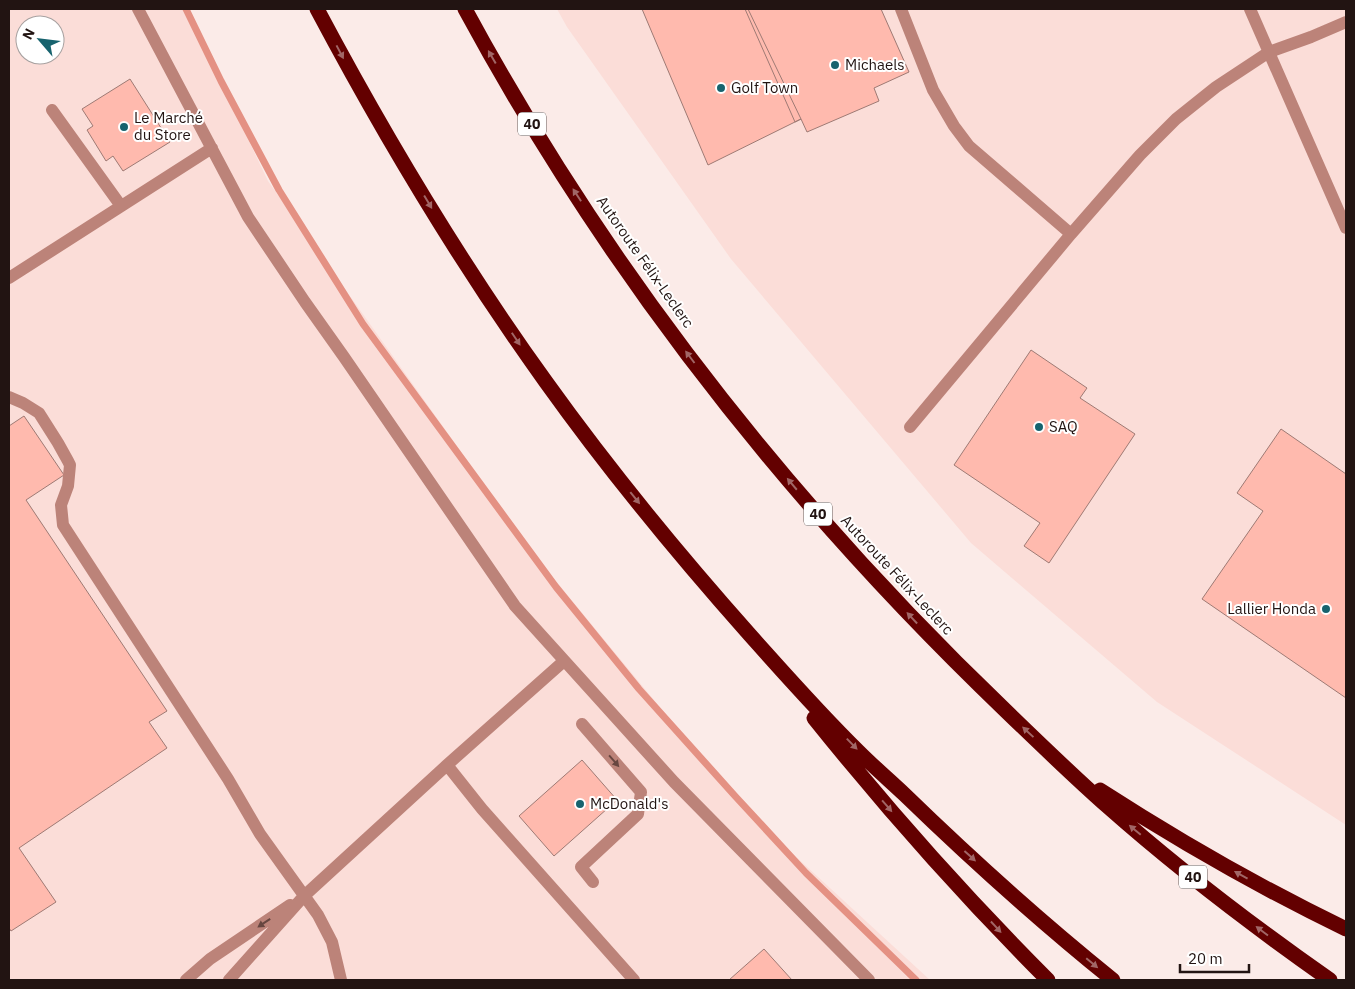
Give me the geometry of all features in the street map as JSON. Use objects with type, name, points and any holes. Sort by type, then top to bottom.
[{"type":"highway","points":[[317,9],[372,109],[435,214],[547,384],[655,524],[883,801],[963,891],[1048,980]]},
{"type":"highway","name":"Autoroute Félix-Leclerc","points":[[465,9],[490,55],[543,143],[604,236],[659,314],[746,428],[830,528],[920,626],[1106,805],[1184,871],[1330,980]]},
{"type":"highway","points":[[724,606],[785,675],[857,750],[946,835],[1113,980]]},
{"type":"highway","points":[[1063,765],[1203,854],[1346,929]]},
{"type":"lane","points":[[138,9],[248,217],[514,606],[674,782],[869,980]]},
{"type":"lane","points":[[901,9],[933,90],[954,126],[969,146],[1070,234]]},
{"type":"lane","points":[[1250,9],[1346,228]]},
{"type":"lane","points":[[910,427],[1070,234],[1140,155],[1176,119],[1216,87],[1269,52],[1346,22]]},
{"type":"lane","points":[[52,110],[121,206]]},
{"type":"lane","points":[[9,278],[212,148]]},
{"type":"lane","points":[[9,397],[38,413],[58,443],[70,465],[68,486],[61,505],[63,525],[228,779],[260,834],[318,915],[332,942],[341,980]]},
{"type":"lane","points":[[229,980],[304,896],[564,661]]},
{"type":"lane","points":[[582,724],[641,792],[638,814],[581,867],[593,882]]},
{"type":"lane","points":[[447,765],[482,809],[634,980]]},
{"type":"lane","points":[[186,980],[210,958],[304,896]]},
{"type":"shaded area","points":[[9,9],[186,9],[268,181],[536,557],[743,808],[930,980],[9,980]]},
{"type":"shaded area","points":[[557,9],[1346,9],[1346,825],[1157,702],[971,543],[731,259],[567,27]]},
{"type":"building","points":[[642,9],[748,9],[801,119],[708,165]]},
{"type":"building","points":[[745,9],[881,9],[909,72],[874,88],[879,101],[807,132],[801,119],[795,122]]},
{"type":"building","points":[[130,79],[170,142],[123,171],[113,156],[106,161],[87,130],[93,126],[82,109]]},
{"type":"building","points":[[1031,350],[1087,388],[1080,398],[1135,434],[1049,563],[1024,546],[1040,523],[954,465]]},
{"type":"building","points":[[24,416],[64,475],[26,500],[167,711],[149,722],[167,748],[19,848],[56,902],[11,931],[9,928],[9,426]]},
{"type":"building","points":[[1281,429],[1346,474],[1346,698],[1202,599],[1263,511],[1237,493]]},
{"type":"building","points":[[582,760],[617,800],[554,856],[519,816]]},
{"type":"building","points":[[764,949],[792,980],[729,980]]},
{"type":"waterway","points":[[186,9],[221,81],[279,190],[363,324],[556,587],[639,689],[735,796],[806,873],[916,980]]},
{"type":"place","name":"Michaels","points":[[835,65]]},
{"type":"place","name":"Golf Town","points":[[721,88]]},
{"type":"place","name":"Le Marché du Store","points":[[124,127]]},
{"type":"place","name":"SAQ","points":[[1039,427]]},
{"type":"place","name":"Lallier Honda","points":[[1326,609]]},
{"type":"place","name":"McDonald's","points":[[580,804]]}]
